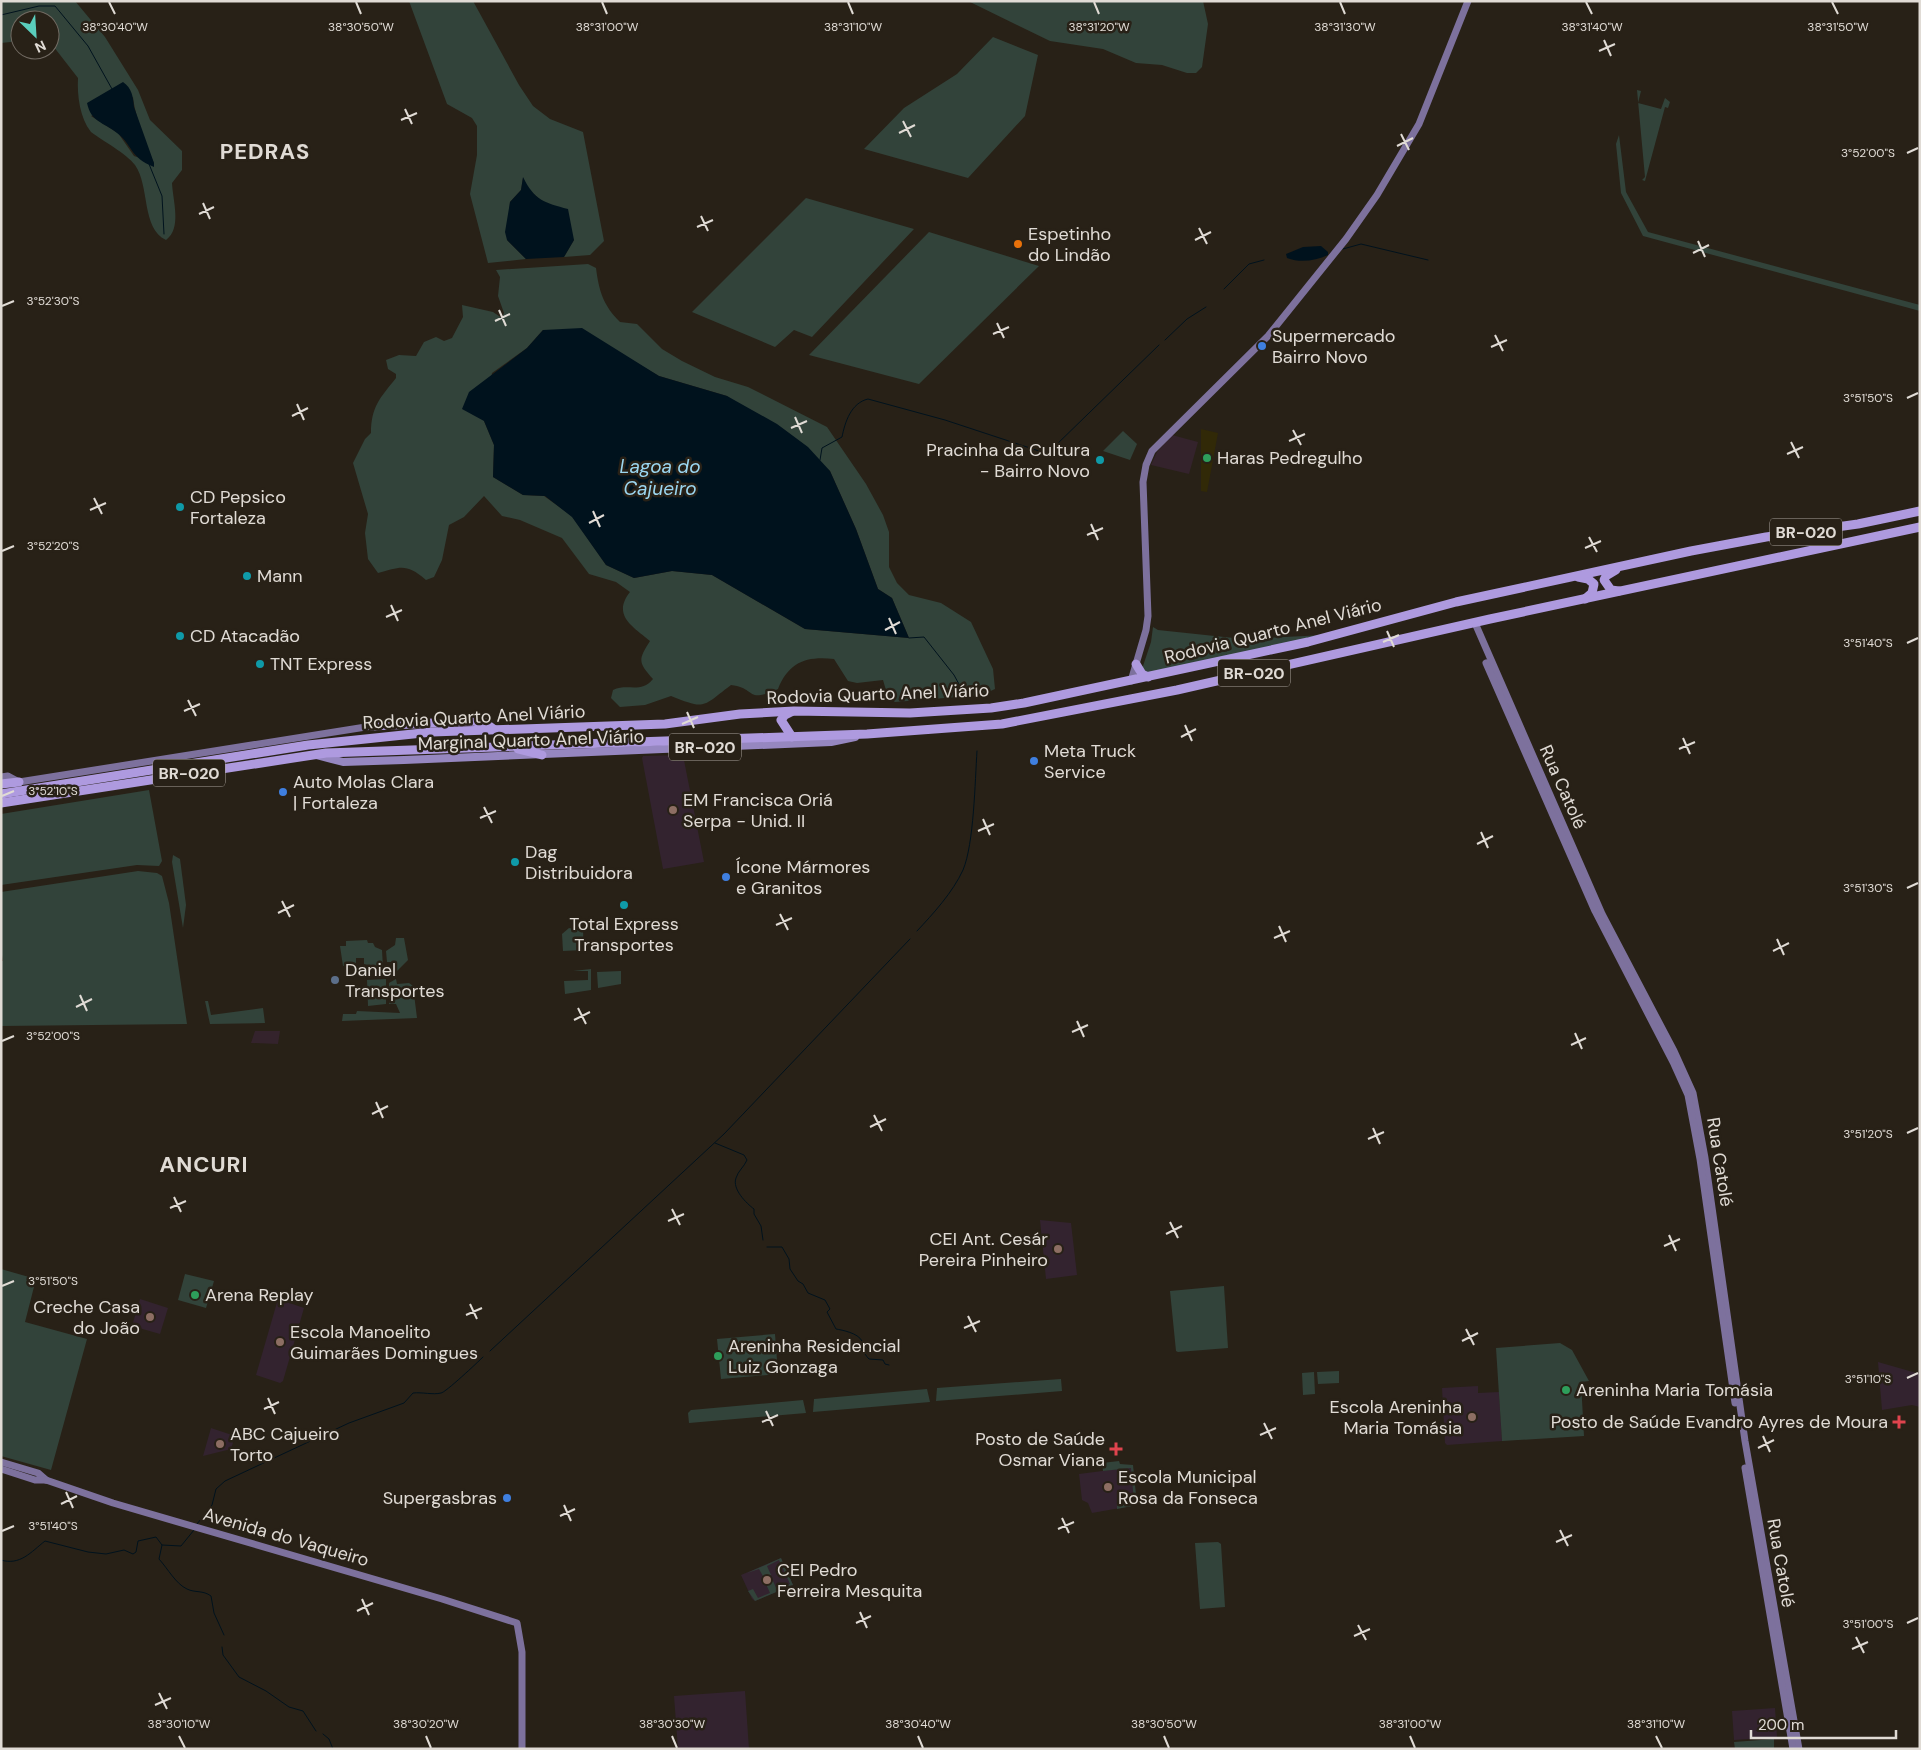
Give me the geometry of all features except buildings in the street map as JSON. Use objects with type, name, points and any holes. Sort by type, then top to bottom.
[{"type":"highway","name":"Rodovia Quarto Anel Viário","points":[[1,794],[308,745],[432,732],[665,724],[740,714],[794,711],[944,711],[991,708],[1148,678],[1308,642],[1456,602],[1724,544],[1858,524],[1920,511]]},
{"type":"highway","name":"Rodovia Quarto Anel Viário","points":[[1,804],[150,779],[316,755],[377,751],[867,734],[1002,724],[1177,690],[1473,623],[1920,527]]},
{"type":"highway","points":[[1621,592],[1609,588],[1604,580],[1605,577],[1612,571],[1635,563]]},
{"type":"highway","points":[[1574,576],[1594,582],[1592,593],[1585,599]]},
{"type":"highway","points":[[1136,664],[1142,674],[1148,678]]},
{"type":"highway","points":[[1174,672],[1177,690]]},
{"type":"highway","points":[[1077,693],[1077,710]]},
{"type":"highway","points":[[792,737],[781,720],[785,714],[794,711]]},
{"type":"highway","points":[[372,726],[473,721],[485,723],[496,731]]},
{"type":"highway","points":[[375,738],[377,751]]},
{"type":"highway","points":[[504,747],[542,755]]},
{"type":"highway","points":[[1,784],[19,782]]},
{"type":"main road","name":"Marginal Quarto Anel Viário","points":[[316,755],[343,762],[542,755],[831,742],[867,734]]},
{"type":"street","points":[[1131,681],[1146,630],[1148,616],[1143,482],[1146,465],[1152,451],[1268,336],[1346,239],[1377,195],[1419,124],[1445,64],[1468,1]]},
{"type":"street","name":"Rua Catolé","points":[[1473,623],[1568,841],[1595,910],[1671,1052],[1688,1095],[1700,1159],[1726,1345],[1793,1749]]},
{"type":"street","points":[[1,777],[13,778],[19,782],[372,726]]},
{"type":"street","name":"Avenida do Vaqueiro","points":[[1,1462],[38,1473],[46,1480]]},
{"type":"street","name":"Avenida do Vaqueiro","points":[[1,1469],[34,1480],[46,1480],[113,1503],[442,1599],[517,1623],[523,1662],[522,1749]]},
{"type":"street","name":"Rua Catolé","points":[[1764,1570],[1798,1749]]},
{"type":"shaded area","points":[[1172,435],[1198,442],[1189,474],[1151,465],[1157,452]]},
{"type":"shaded area","name":"EM Francisca Oriá Serpa - Unid. II","points":[[683,755],[704,862],[663,869],[642,758],[643,756]]},
{"type":"shaded area","points":[[255,1031],[280,1031],[278,1044],[251,1043]]},
{"type":"shaded area","name":"CEI Ant. Cesár Pereira Pinheiro","points":[[1040,1220],[1071,1223],[1077,1275],[1046,1279]]},
{"type":"shaded area","name":"Creche Casa do João","points":[[140,1299],[168,1308],[160,1334],[132,1326]]},
{"type":"shaded area","name":"Escola Manoelito Guimarães Domingues","points":[[278,1299],[304,1308],[283,1381],[280,1383],[256,1375]]},
{"type":"shaded area","points":[[1878,1362],[1920,1374],[1920,1407],[1912,1405],[1882,1410]]},
{"type":"shaded area","name":"Escola Areninha Maria Tomásia","points":[[1478,1386],[1478,1393],[1499,1392],[1502,1441],[1447,1445],[1445,1443],[1442,1388]]},
{"type":"shaded area","name":"ABC Cajueiro Torto","points":[[211,1428],[235,1436],[231,1449],[203,1456]]},
{"type":"shaded area","name":"Escola Municipal Rosa da Fonseca","points":[[1133,1467],[1137,1505],[1092,1513],[1088,1503],[1082,1500],[1079,1474]]},
{"type":"shaded area","name":"CEI Pedro Ferreira Mesquita","points":[[781,1558],[793,1585],[755,1601],[752,1599],[741,1575]]},
{"type":"shaded area","points":[[745,1691],[749,1749],[678,1749],[674,1696]]},
{"type":"shaded area","points":[[1775,1708],[1777,1737],[1734,1740],[1732,1711]]},
{"type":"green space","points":[[1,1],[75,1],[105,37],[138,90],[150,120],[182,151],[182,170],[172,183],[175,206],[174,229],[166,240],[158,234],[149,217],[143,184],[135,165],[121,152],[91,132],[84,120],[78,92],[78,78],[60,55],[60,10],[10,10],[10,42],[1,43]],"holes":[[[133,97],[141,130],[154,163],[134,156],[118,133],[91,116]]]},
{"type":"green space","points":[[409,1],[473,1],[519,85],[533,106],[550,119],[583,132],[604,241],[590,255],[564,257],[574,240],[544,203],[528,189],[523,178],[521,190],[510,202],[507,240],[526,259],[488,263],[470,194],[477,155],[477,126],[472,118],[447,104]]},
{"type":"green space","points":[[968,1],[1203,1],[1208,24],[1202,67],[1196,73],[1187,73],[1162,65],[1136,63],[1103,49],[1050,41]]},
{"type":"green space","points":[[993,37],[1038,55],[1025,116],[968,178],[864,149],[904,108],[957,74]]},
{"type":"green space","points":[[1637,90],[1641,91],[1638,102]]},
{"type":"green space","points":[[1665,98],[1670,102],[1668,108],[1665,107],[1645,181],[1642,180],[1645,177],[1638,103],[1661,109]]},
{"type":"green space","points":[[1619,135],[1626,192],[1648,232],[1920,305],[1920,311],[1643,236],[1621,193],[1616,144]]},
{"type":"green space","points":[[806,198],[914,229],[812,337],[794,330],[775,347],[692,312]]},
{"type":"green space","points":[[929,232],[1039,266],[919,384],[809,355]]},
{"type":"green space","points":[[588,264],[596,268],[606,304],[620,322],[637,324],[662,349],[682,361],[715,377],[748,387],[827,427],[866,484],[883,515],[889,532],[889,567],[897,583],[909,595],[941,603],[971,622],[993,669],[995,689],[982,695],[895,702],[888,697],[883,680],[857,683],[848,681],[834,659],[824,658],[807,660],[793,667],[787,672],[778,689],[760,695],[752,694],[745,689],[731,685],[703,704],[691,703],[671,696],[645,705],[620,707],[611,698],[613,690],[624,687],[644,686],[653,679],[641,661],[650,641],[626,620],[624,614],[623,607],[630,592],[616,582],[589,574],[562,538],[520,520],[502,516],[484,496],[464,517],[449,525],[442,560],[434,577],[426,580],[413,571],[403,568],[378,573],[368,559],[365,533],[368,514],[353,463],[365,439],[371,433],[371,424],[378,403],[396,378],[396,374],[388,369],[386,360],[399,355],[416,356],[424,342],[436,337],[444,341],[452,338],[463,317],[462,305],[493,312],[502,318],[504,313],[498,296],[500,277],[496,270]],"holes":[[[543,330],[621,354],[659,376],[727,396],[830,471],[856,529],[878,589],[892,598],[909,638],[805,629],[712,575],[672,571],[634,578],[606,565],[572,516],[544,496],[523,495],[493,477],[494,445],[484,421],[492,373],[527,348]]]},
{"type":"green space","points":[[1123,431],[1137,444],[1130,460],[1103,451]]},
{"type":"green space","points":[[1153,627],[1158,630],[1243,639],[1324,635],[1147,673],[1142,669],[1151,642]]},
{"type":"green space","points":[[149,790],[162,861],[159,866],[137,865],[1,885],[1,814]]},
{"type":"green space","points":[[173,855],[180,859],[186,905],[183,928],[172,862]]},
{"type":"green space","points":[[138,871],[157,873],[162,876],[169,903],[187,1024],[1,1026],[1,961],[3,961],[1,949],[1,892]]},
{"type":"green space","points":[[569,928],[583,931],[584,950],[563,951],[562,934]]},
{"type":"green space","points":[[396,938],[404,938],[408,960],[395,973],[392,962],[387,962],[386,951],[395,945]]},
{"type":"green space","points":[[367,940],[368,943],[373,943],[375,947],[382,950],[383,968],[364,964],[364,958],[356,958],[356,965],[343,966],[340,946],[346,946],[346,941]]},
{"type":"green space","points":[[591,969],[591,990],[565,994],[564,981],[588,980],[588,971],[573,971]]},
{"type":"green space","points":[[621,971],[621,984],[598,988],[597,972]]},
{"type":"green space","points":[[386,979],[386,1004],[368,1006],[367,980]]},
{"type":"green space","points":[[396,979],[397,984],[409,983],[413,986],[417,1018],[342,1021],[343,1014],[356,1014],[357,1011],[400,1013],[396,1004],[389,1004],[389,983]]},
{"type":"green space","points":[[205,1001],[208,1001],[211,1015],[263,1008],[265,1023],[210,1024]]},
{"type":"green space","points":[[1,1269],[36,1279],[25,1322],[87,1339],[51,1470],[1,1456]]},
{"type":"green space","name":"Arena Replay","points":[[185,1274],[214,1281],[206,1308],[178,1300]]},
{"type":"green space","points":[[1224,1286],[1228,1348],[1176,1351],[1170,1291]]},
{"type":"green space","points":[[775,1334],[778,1374],[721,1379],[717,1339]]},
{"type":"green space","points":[[1560,1343],[1572,1350],[1589,1381],[1581,1382],[1584,1436],[1502,1441],[1496,1348]]},
{"type":"green space","points":[[1339,1371],[1339,1383],[1318,1384],[1317,1372]]},
{"type":"green space","points":[[1314,1372],[1315,1394],[1303,1395],[1302,1373]]},
{"type":"green space","points":[[1061,1379],[1062,1391],[936,1401],[937,1388]]},
{"type":"green space","points":[[927,1389],[930,1402],[813,1412],[814,1399]]},
{"type":"green space","points":[[803,1400],[806,1413],[689,1423],[688,1413],[691,1410]]},
{"type":"green space","points":[[1119,1461],[1120,1464],[1133,1465],[1137,1505],[1117,1509],[1117,1504],[1134,1502],[1131,1468],[1103,1471],[1102,1463]]},
{"type":"green space","points":[[1218,1542],[1221,1544],[1225,1607],[1200,1609],[1195,1543]]},
{"type":"green space","points":[[781,1558],[793,1585],[755,1601],[748,1591],[753,1589],[758,1598],[770,1593],[766,1584],[773,1581],[777,1590],[790,1584],[779,1560],[767,1566],[771,1575],[764,1578],[759,1569],[747,1573]]},
{"type":"green space","points":[[1774,1739],[1774,1749],[1735,1749],[1734,1742]]},
{"type":"sand","name":"Haras Pedregulho","points":[[1201,429],[1218,433],[1207,492],[1201,491]]},
{"type":"water","points":[[123,82],[132,93],[134,107],[154,167],[140,159],[122,137],[98,121],[89,109],[87,103]]},
{"type":"water","points":[[523,177],[536,196],[553,205],[568,209],[574,240],[564,257],[526,259],[507,240],[505,232],[510,202],[521,190]]},
{"type":"water","points":[[1321,246],[1328,252],[1328,255],[1308,261],[1287,258],[1286,254],[1303,247]]},
{"type":"water","name":"Lagoa do Cajueiro","points":[[582,328],[659,376],[727,396],[777,424],[808,447],[830,471],[856,529],[878,589],[892,598],[909,638],[805,629],[712,575],[672,571],[634,578],[606,565],[572,517],[545,496],[523,495],[493,477],[494,445],[484,421],[462,409],[469,392],[527,348],[543,330]]},
{"type":"waterway","points":[[1,15],[39,6],[55,6],[88,46],[112,89]]},
{"type":"waterway","points":[[149,164],[162,196],[164,234]]},
{"type":"waterway","points":[[1343,249],[1361,244],[1428,260]]},
{"type":"waterway","points":[[1224,289],[1249,264],[1264,260]]},
{"type":"waterway","points":[[1165,340],[1187,319],[1206,307]]},
{"type":"waterway","points":[[820,460],[822,448],[842,437],[847,419],[853,409],[862,401],[868,399],[945,420],[1039,451],[1053,448],[1159,345]]},
{"type":"waterway","points":[[909,638],[924,637],[954,675],[966,697]]},
{"type":"waterway","points":[[917,931],[948,894],[959,878],[967,859],[972,829],[977,751]]},
{"type":"waterway","points":[[490,1351],[724,1134],[910,939]]},
{"type":"waterway","points":[[715,1143],[744,1155],[747,1160],[735,1182],[738,1191],[754,1209],[754,1214],[761,1226],[763,1240]]},
{"type":"waterway","points":[[767,1247],[782,1247],[789,1259],[790,1269],[798,1281],[803,1284],[808,1293],[825,1300],[830,1309],[827,1312],[836,1329],[850,1332],[860,1338],[865,1354],[869,1359],[883,1360],[885,1364],[889,1365]]},
{"type":"waterway","points":[[197,1524],[212,1505],[216,1489],[225,1481],[349,1423],[404,1403],[413,1393],[435,1394],[444,1392],[483,1357]]},
{"type":"waterway","points":[[162,1545],[181,1546],[194,1530]]},
{"type":"waterway","points":[[1,1560],[20,1560],[45,1541],[88,1552],[106,1554],[124,1550],[133,1554],[136,1552],[138,1541],[156,1537],[162,1545],[159,1559],[176,1580],[187,1589],[211,1596],[214,1613],[224,1635]]},
{"type":"waterway","points":[[222,1647],[223,1655],[239,1677],[266,1691],[289,1707],[303,1711],[316,1731]]},
{"type":"waterway","points":[[323,1734],[329,1739],[333,1749]]},
{"type":"place","name":"Espetinho do Lindão","points":[[1018,244]]},
{"type":"place","name":"Supermercado Bairro Novo","points":[[1262,346]]},
{"type":"place","name":"Haras Pedregulho","points":[[1207,458]]},
{"type":"place","name":"Pracinha da Cultura - Bairro Novo","points":[[1100,460]]},
{"type":"place","name":"CD Pepsico Fortaleza","points":[[180,507]]},
{"type":"place","name":"Mann","points":[[247,576]]},
{"type":"place","name":"CD Atacadão","points":[[180,636]]},
{"type":"place","name":"TNT Express","points":[[260,664]]},
{"type":"place","name":"Meta Truck Service","points":[[1034,761]]},
{"type":"place","name":"Auto Molas Clara | Fortaleza","points":[[283,792]]},
{"type":"place","name":"EM Francisca Oriá Serpa - Unid. II","points":[[673,810]]},
{"type":"place","name":"Dag Distribuidora","points":[[515,862]]},
{"type":"place","name":"Ícone Mármores e Granitos","points":[[726,877]]},
{"type":"place","name":"Total Express Transportes","points":[[624,905]]},
{"type":"place","name":"Daniel Transportes","points":[[335,980]]},
{"type":"place","name":"CEI Ant. Cesár Pereira Pinheiro","points":[[1058,1249]]},
{"type":"place","name":"Arena Replay","points":[[195,1295]]},
{"type":"place","name":"Creche Casa do João","points":[[150,1317]]},
{"type":"place","name":"Escola Manoelito Guimarães Domingues","points":[[280,1342]]},
{"type":"place","name":"Areninha Residencial Luiz Gonzaga","points":[[718,1356]]},
{"type":"place","name":"Areninha Maria Tomásia","points":[[1566,1390]]},
{"type":"place","name":"Escola Areninha Maria Tomásia","points":[[1472,1417]]},
{"type":"place","name":"Posto de Saúde Evandro Ayres de Moura","points":[[1899,1422]]},
{"type":"place","name":"ABC Cajueiro Torto","points":[[220,1444]]},
{"type":"place","name":"Posto de Saúde Osmar Viana","points":[[1116,1449]]},
{"type":"place","name":"Escola Municipal Rosa da Fonseca","points":[[1108,1487]]},
{"type":"place","name":"Supergasbras","points":[[507,1498]]},
{"type":"place","name":"CEI Pedro Ferreira Mesquita","points":[[767,1580]]},
{"type":"district","name":"PEDRAS","points":[[265,151]]},
{"type":"district","name":"ANCURI","points":[[204,1164]]}]
